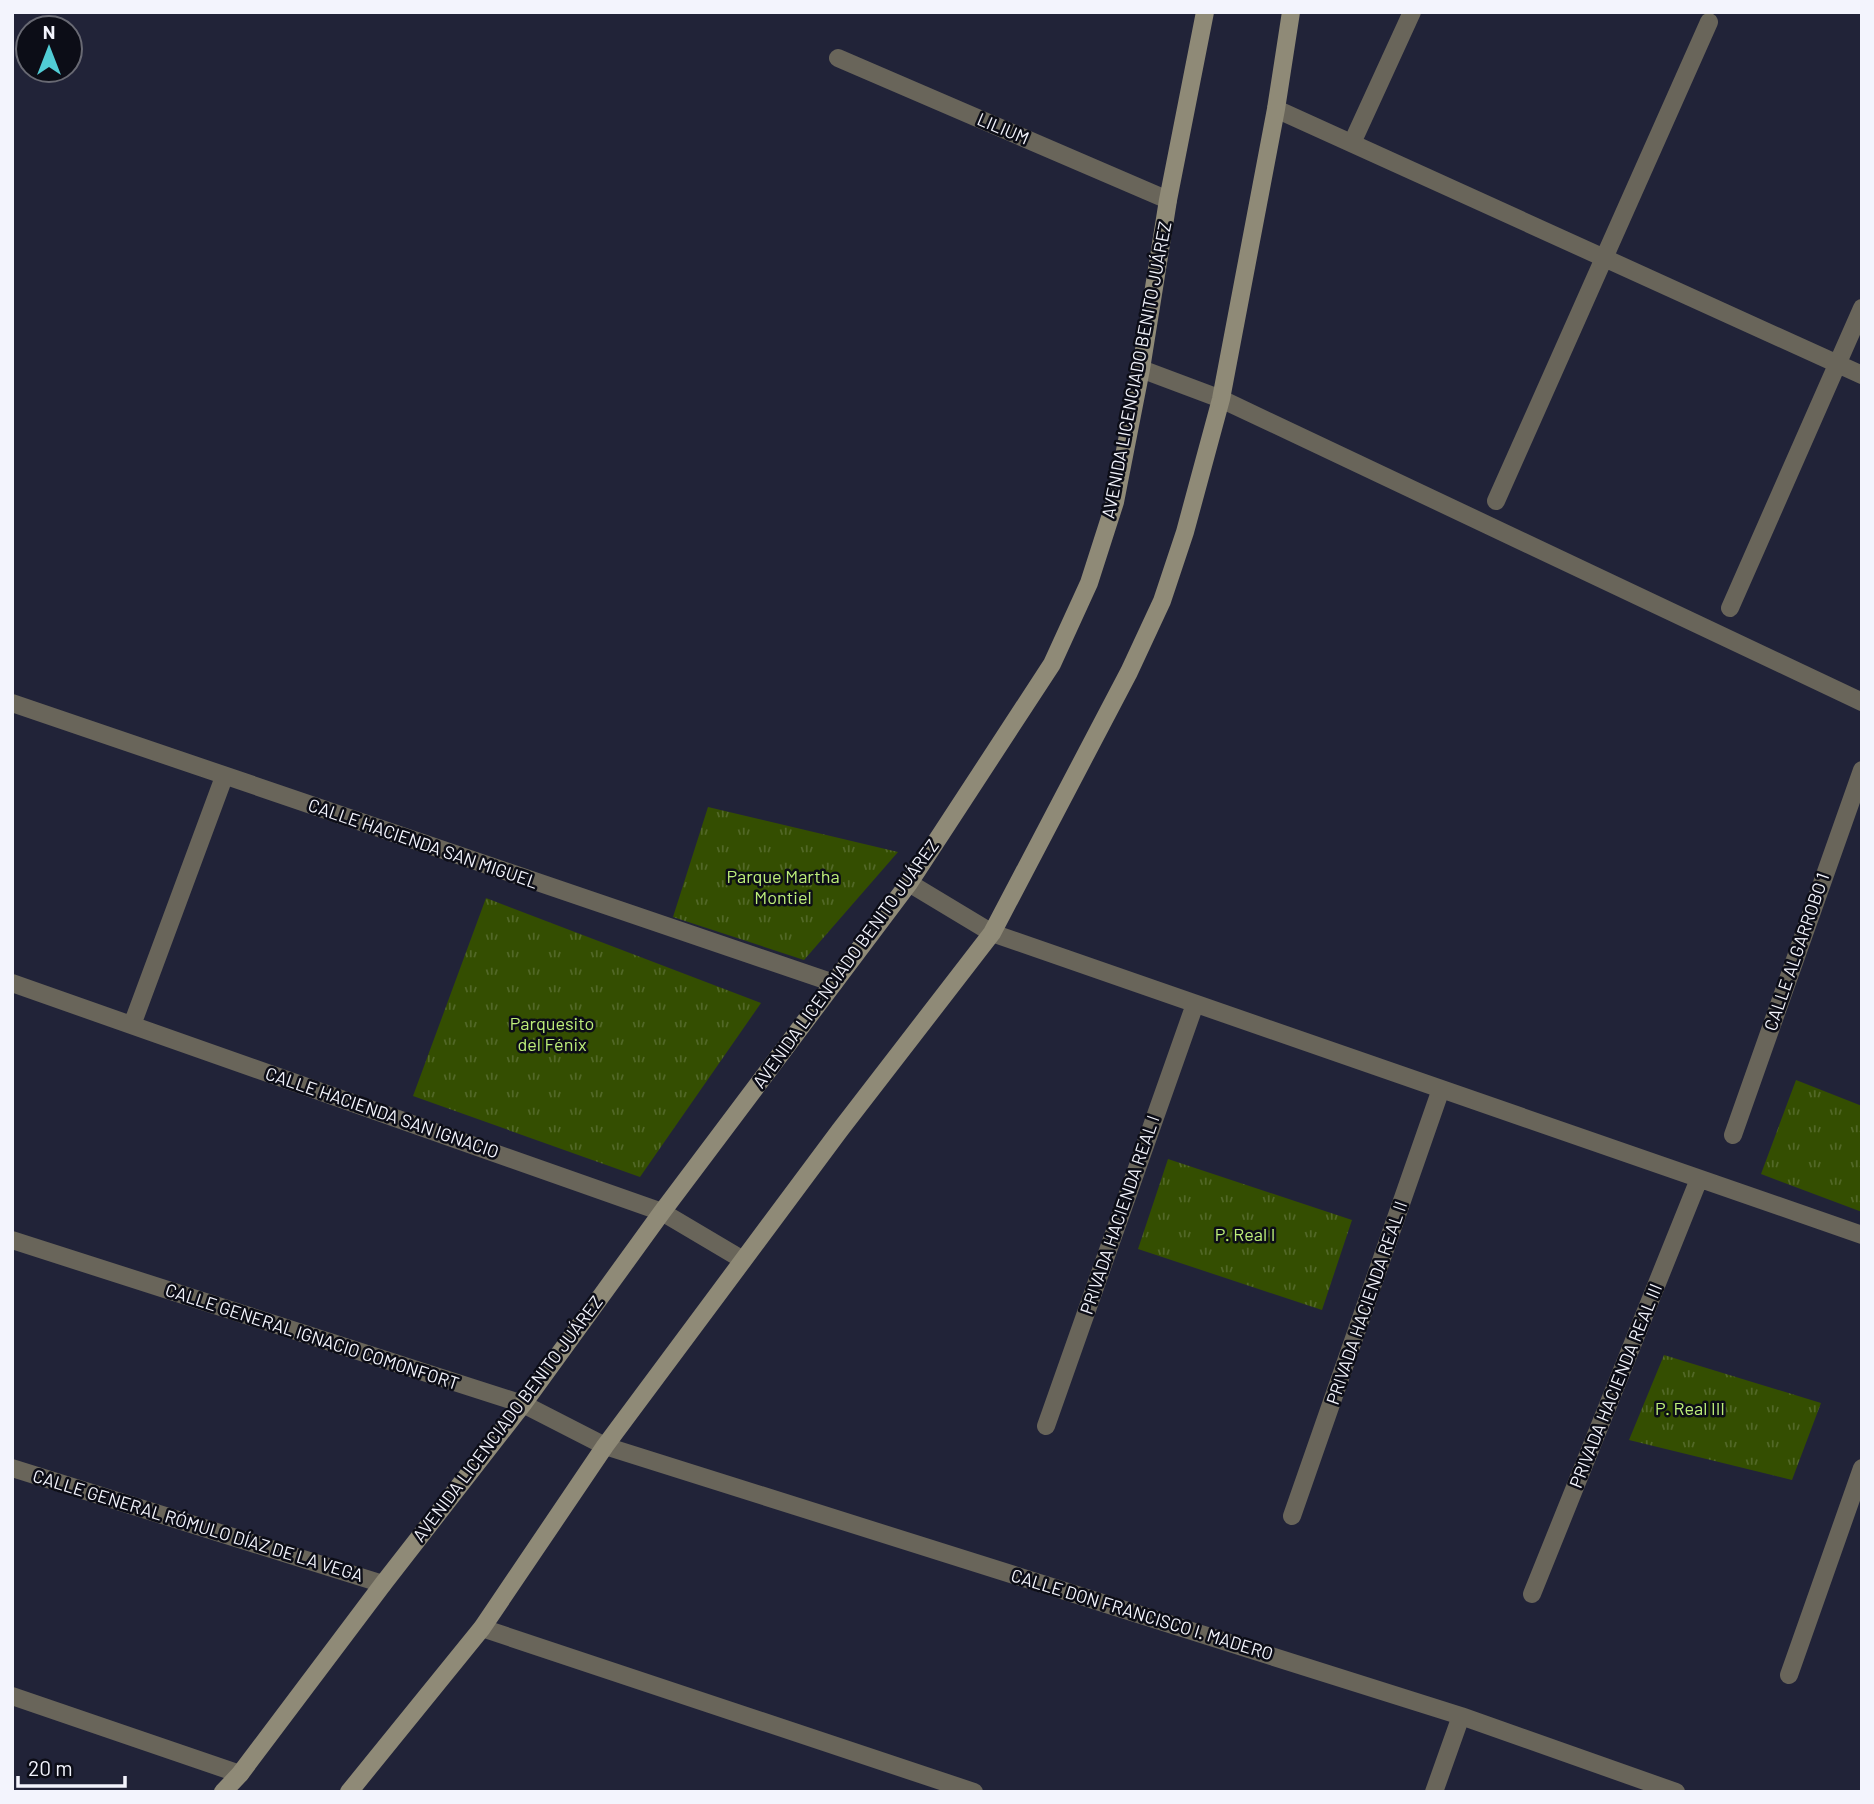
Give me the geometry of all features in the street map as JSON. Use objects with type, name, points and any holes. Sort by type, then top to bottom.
[{"type":"main road","name":"AVENIDA LICENCIADO BENITO JUÁREZ","points":[[223,1792],[240,1774],[383,1584],[523,1405],[662,1212],[909,883],[1052,664],[1084,595],[1115,502],[1168,201],[1205,12]]},
{"type":"main road","points":[[349,1792],[482,1628],[606,1446],[743,1260],[992,933],[1129,672],[1162,601],[1185,532],[1221,399],[1276,109],[1291,12]]},
{"type":"street","points":[[1352,143],[1412,12]]},
{"type":"street","points":[[1496,501],[1710,22]]},
{"type":"street","name":"LILIUM","points":[[838,58],[1168,201]]},
{"type":"street","points":[[1276,109],[1862,375]]},
{"type":"street","points":[[1730,608],[1862,308]]},
{"type":"street","points":[[1140,369],[1221,399],[1862,702]]},
{"type":"street","name":"CALLE HACIENDA SAN MIGUEL","points":[[12,703],[834,983]]},
{"type":"street","name":"CALLE ALGARROBO 1","points":[[1733,1135],[1862,769]]},
{"type":"street","points":[[132,1025],[224,777]]},
{"type":"street","points":[[909,883],[992,933],[1862,1235]]},
{"type":"street","name":"CALLE HACIENDA SAN IGNACIO","points":[[12,983],[662,1212],[743,1260]]},
{"type":"street","name":"PRIVADA HACIENDA REAL I","points":[[1046,1426],[1195,1004]]},
{"type":"street","name":"PRIVADA HACIENDA REAL II","points":[[1292,1516],[1441,1089]]},
{"type":"street","name":"PRIVADA HACIENDA REAL III","points":[[1532,1594],[1699,1178]]},
{"type":"street","name":"CALLE GENERAL IGNACIO COMONFORT","points":[[12,1240],[523,1405],[606,1446]]},
{"type":"street","name":"CALLE DON FRANCISCO I. MADERO","points":[[606,1446],[1461,1716],[1676,1792]]},
{"type":"street","name":"CALLE GENERAL RÓMULO DÍAZ DE LA VEGA","points":[[12,1468],[383,1584]]},
{"type":"street","points":[[1788,1675],[1862,1468]]},
{"type":"street","points":[[482,1628],[974,1792]]},
{"type":"street","points":[[12,1696],[240,1774]]},
{"type":"street","points":[[1434,1792],[1461,1716]]},
{"type":"green space","name":"Parque Martha Montiel","points":[[708,807],[898,852],[804,960],[673,917]]},
{"type":"green space","name":"Parquesito del Fénix","points":[[486,898],[761,1003],[640,1177],[413,1096]]},
{"type":"green space","points":[[1796,1080],[1862,1106],[1862,1212],[1761,1174]]},
{"type":"green space","name":"P. Real I","points":[[1168,1159],[1352,1220],[1322,1310],[1138,1249]]},
{"type":"green space","name":"P. Real III","points":[[1664,1355],[1821,1403],[1792,1480],[1629,1440]]}]
